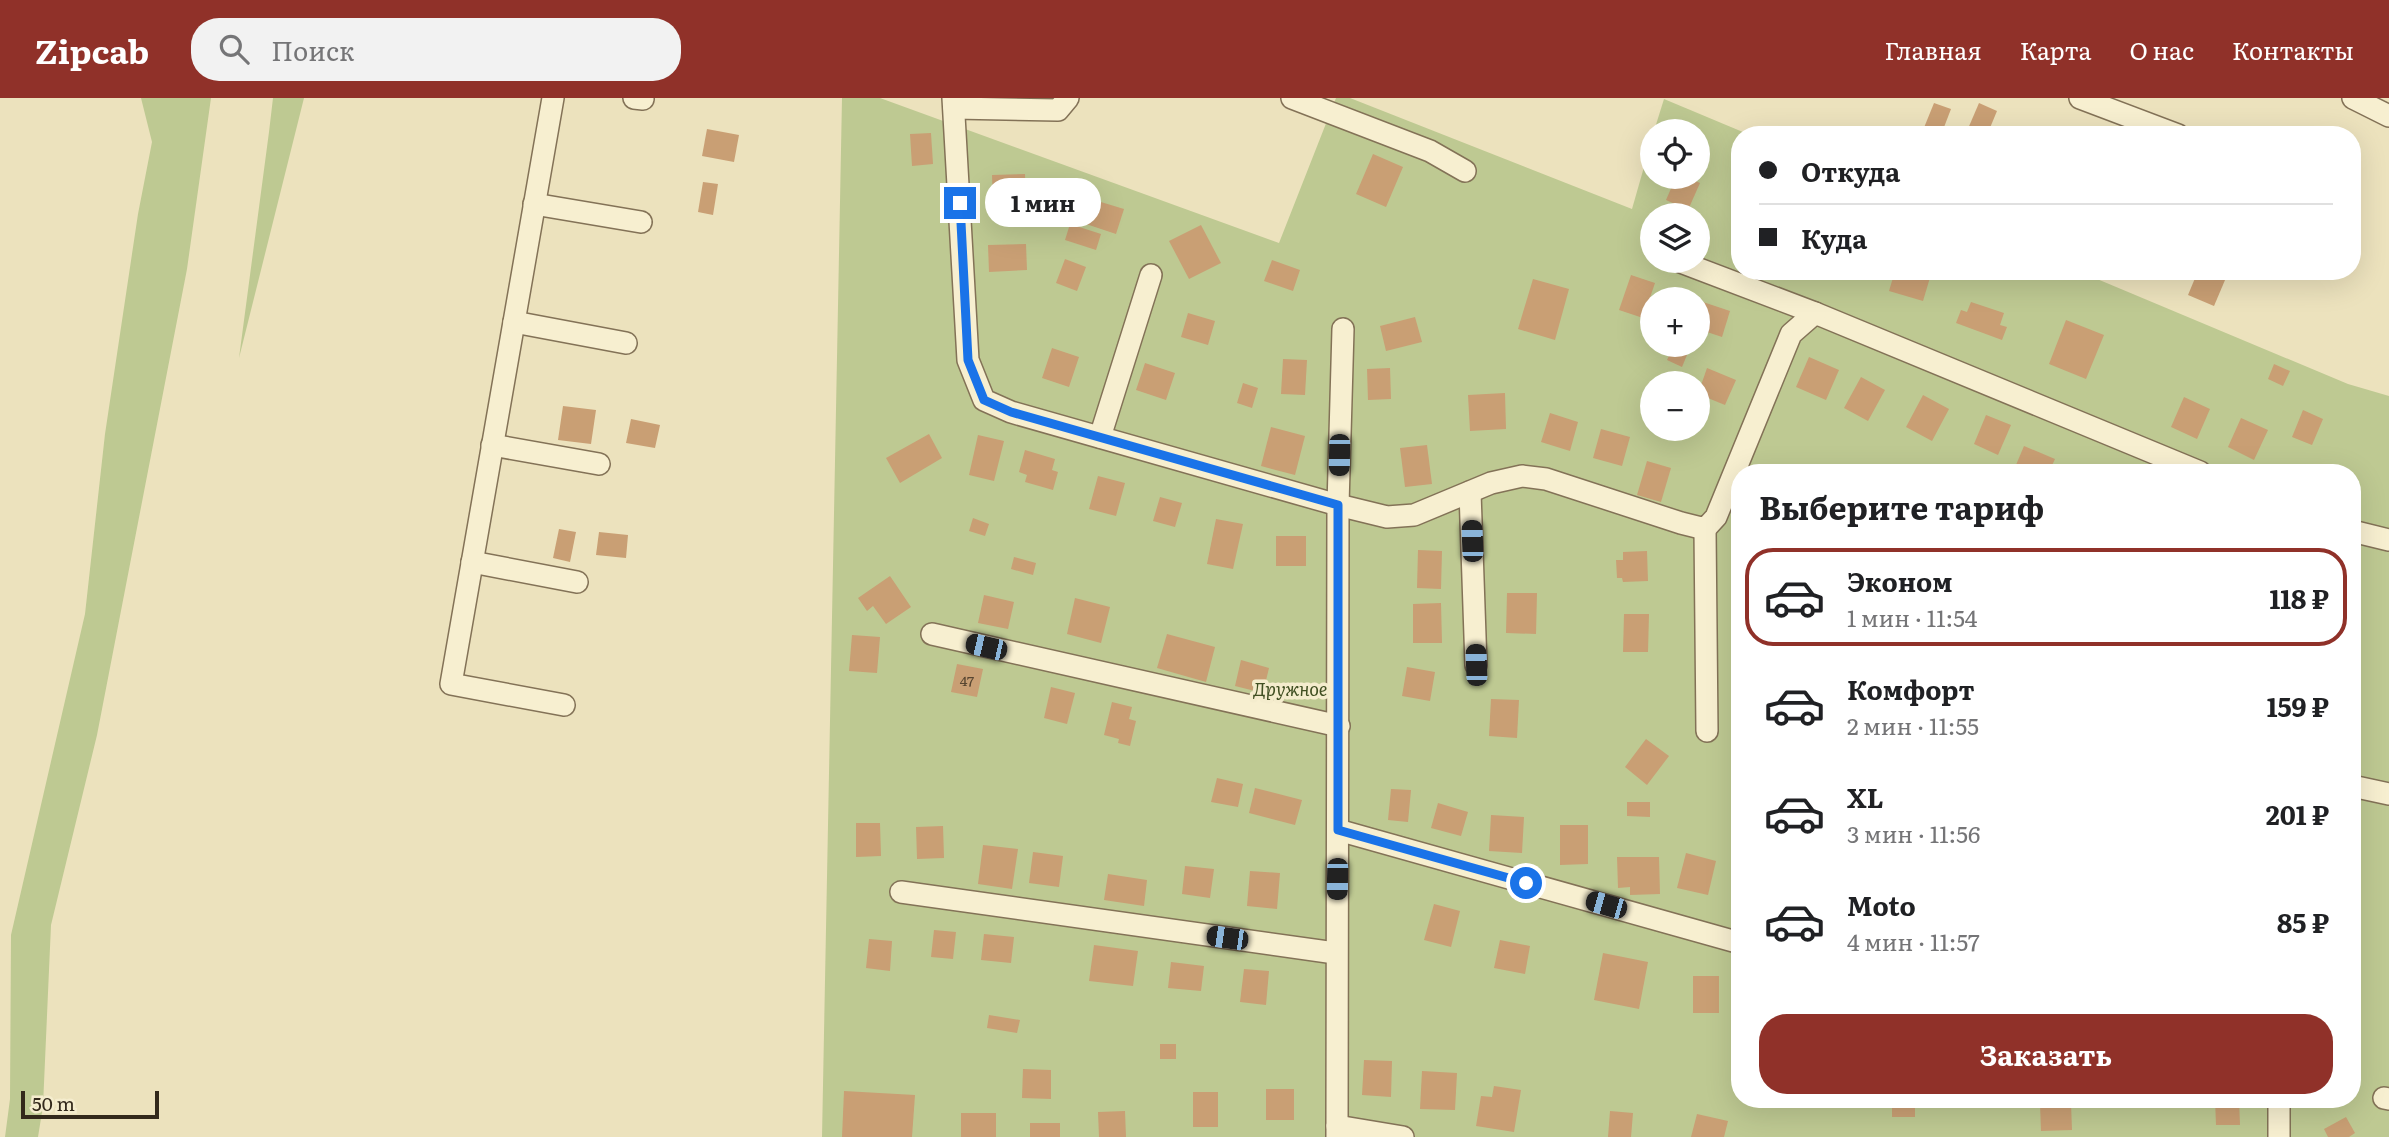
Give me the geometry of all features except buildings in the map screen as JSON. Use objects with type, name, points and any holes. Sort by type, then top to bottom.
[{"type":"street","points":[[553,98],[451,684],[564,705]]},
{"type":"street","points":[[1068,98],[1058,110],[954,103],[968,360],[984,400],[1011,412],[1387,517],[1414,515],[1491,484],[1522,476],[1546,480],[1705,529]]},
{"type":"street","points":[[1292,98],[1430,151],[1465,171]]},
{"type":"street","points":[[2080,98],[2154,126]]},
{"type":"street","points":[[2353,98],[2389,116]]},
{"type":"street","points":[[534,204],[641,222]]},
{"type":"street","points":[[1710,273],[1815,313],[2181,464]]},
{"type":"street","points":[[1100,437],[1151,275]]},
{"type":"street","points":[[1738,464],[1791,334],[1815,313]]},
{"type":"street","points":[[514,322],[626,343]]},
{"type":"street","points":[[1343,329],[1338,505],[1339,726],[1335,953],[1337,1132],[1404,1137]]},
{"type":"street","points":[[492,445],[599,464]]},
{"type":"street","points":[[1707,731],[1705,529],[1716,517],[1731,480]]},
{"type":"street","points":[[1470,492],[1476,665]]},
{"type":"street","points":[[2361,533],[2389,540]]},
{"type":"street","points":[[472,562],[577,582]]},
{"type":"street","points":[[932,634],[1339,726]]},
{"type":"street","points":[[2361,788],[2389,794]]},
{"type":"street","points":[[1338,830],[1731,940]]},
{"type":"street","points":[[901,892],[1335,953]]},
{"type":"street","points":[[2278,1137],[2279,1108]]},
{"type":"green space","points":[[141,98],[211,98],[187,269],[97,735],[51,925],[43,1106],[38,1137],[5,1137],[10,1099],[11,935],[85,614],[105,434],[138,214],[152,142]]},
{"type":"green space","points":[[273,98],[304,98],[239,358],[269,132]]},
{"type":"green space","name":"Дружное","points":[[842,98],[880,98],[1279,243],[1336,98],[1350,98],[1632,209],[1640,181],[1640,189],[1710,189],[1710,119],[1658,119],[1664,99],[1731,127],[1731,280],[2100,280],[2348,384],[2389,396],[2389,1137],[822,1137]]},
{"type":"route","points":[[960,203],[968,360],[984,400],[1011,412],[1338,505],[1338,830],[1526,883]]}]
